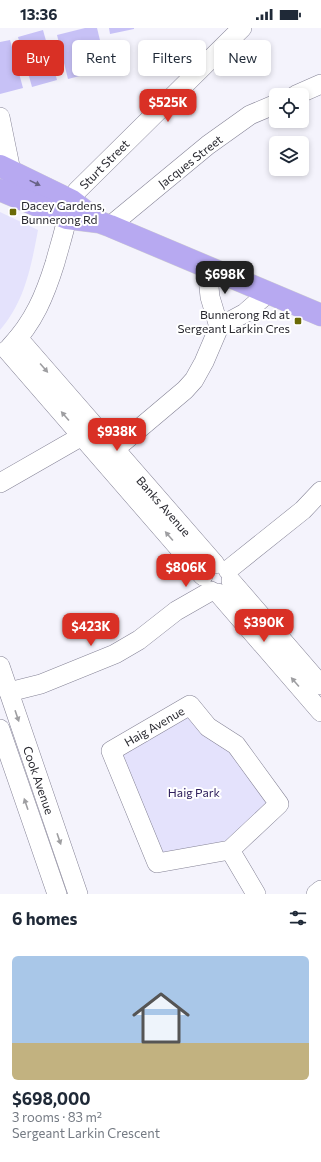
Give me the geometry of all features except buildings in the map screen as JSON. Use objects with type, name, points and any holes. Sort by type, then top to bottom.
[{"type":"main road","points":[[6,169],[69,210]]},
{"type":"main road","points":[[0,190],[69,210],[321,315]]},
{"type":"street","name":"Sturt Street","points":[[69,210],[77,191],[242,28]]},
{"type":"street","points":[[309,89],[321,84]]},
{"type":"street","name":"Jacques Street","points":[[104,224],[250,115],[269,107]]},
{"type":"street","points":[[0,117],[6,169]]},
{"type":"street","points":[[8,348],[32,321],[42,301],[64,232],[69,210]]},
{"type":"street","points":[[208,268],[210,297],[219,327]]},
{"type":"street","points":[[115,449],[186,390],[194,380],[204,362],[219,327],[245,313],[268,293]]},
{"type":"street","name":"Banks Avenue","points":[[8,348],[82,436],[216,579],[321,685]]},
{"type":"street","name":"Banks Avenue","points":[[8,348],[115,449],[321,712]]},
{"type":"street","points":[[0,483],[82,436]]},
{"type":"street","points":[[9,692],[41,684],[115,654],[138,640],[303,510],[321,491]]},
{"type":"street","name":"Cook Avenue","points":[[0,666],[78,894]]},
{"type":"street","name":"Haig Avenue","points":[[190,705],[208,727],[236,745],[279,804],[230,850],[157,863],[111,751],[190,705]]},
{"type":"street","name":"Cook Avenue","points":[[0,729],[57,894]]},
{"type":"street","points":[[230,850],[256,894]]},
{"type":"street","points":[[316,894],[321,890]]},
{"type":"green space","points":[[0,212],[38,230],[26,283],[16,307],[0,330]]},
{"type":"green space","name":"Haig Park","points":[[190,705],[279,804],[230,850],[157,863],[111,751]]},
{"type":"place","name":"Dacey Gardens, Bunnerong Rd","points":[[13,212]]},
{"type":"place","name":"Bunnerong Rd at Sergeant Larkin Cres","points":[[298,321]]}]
